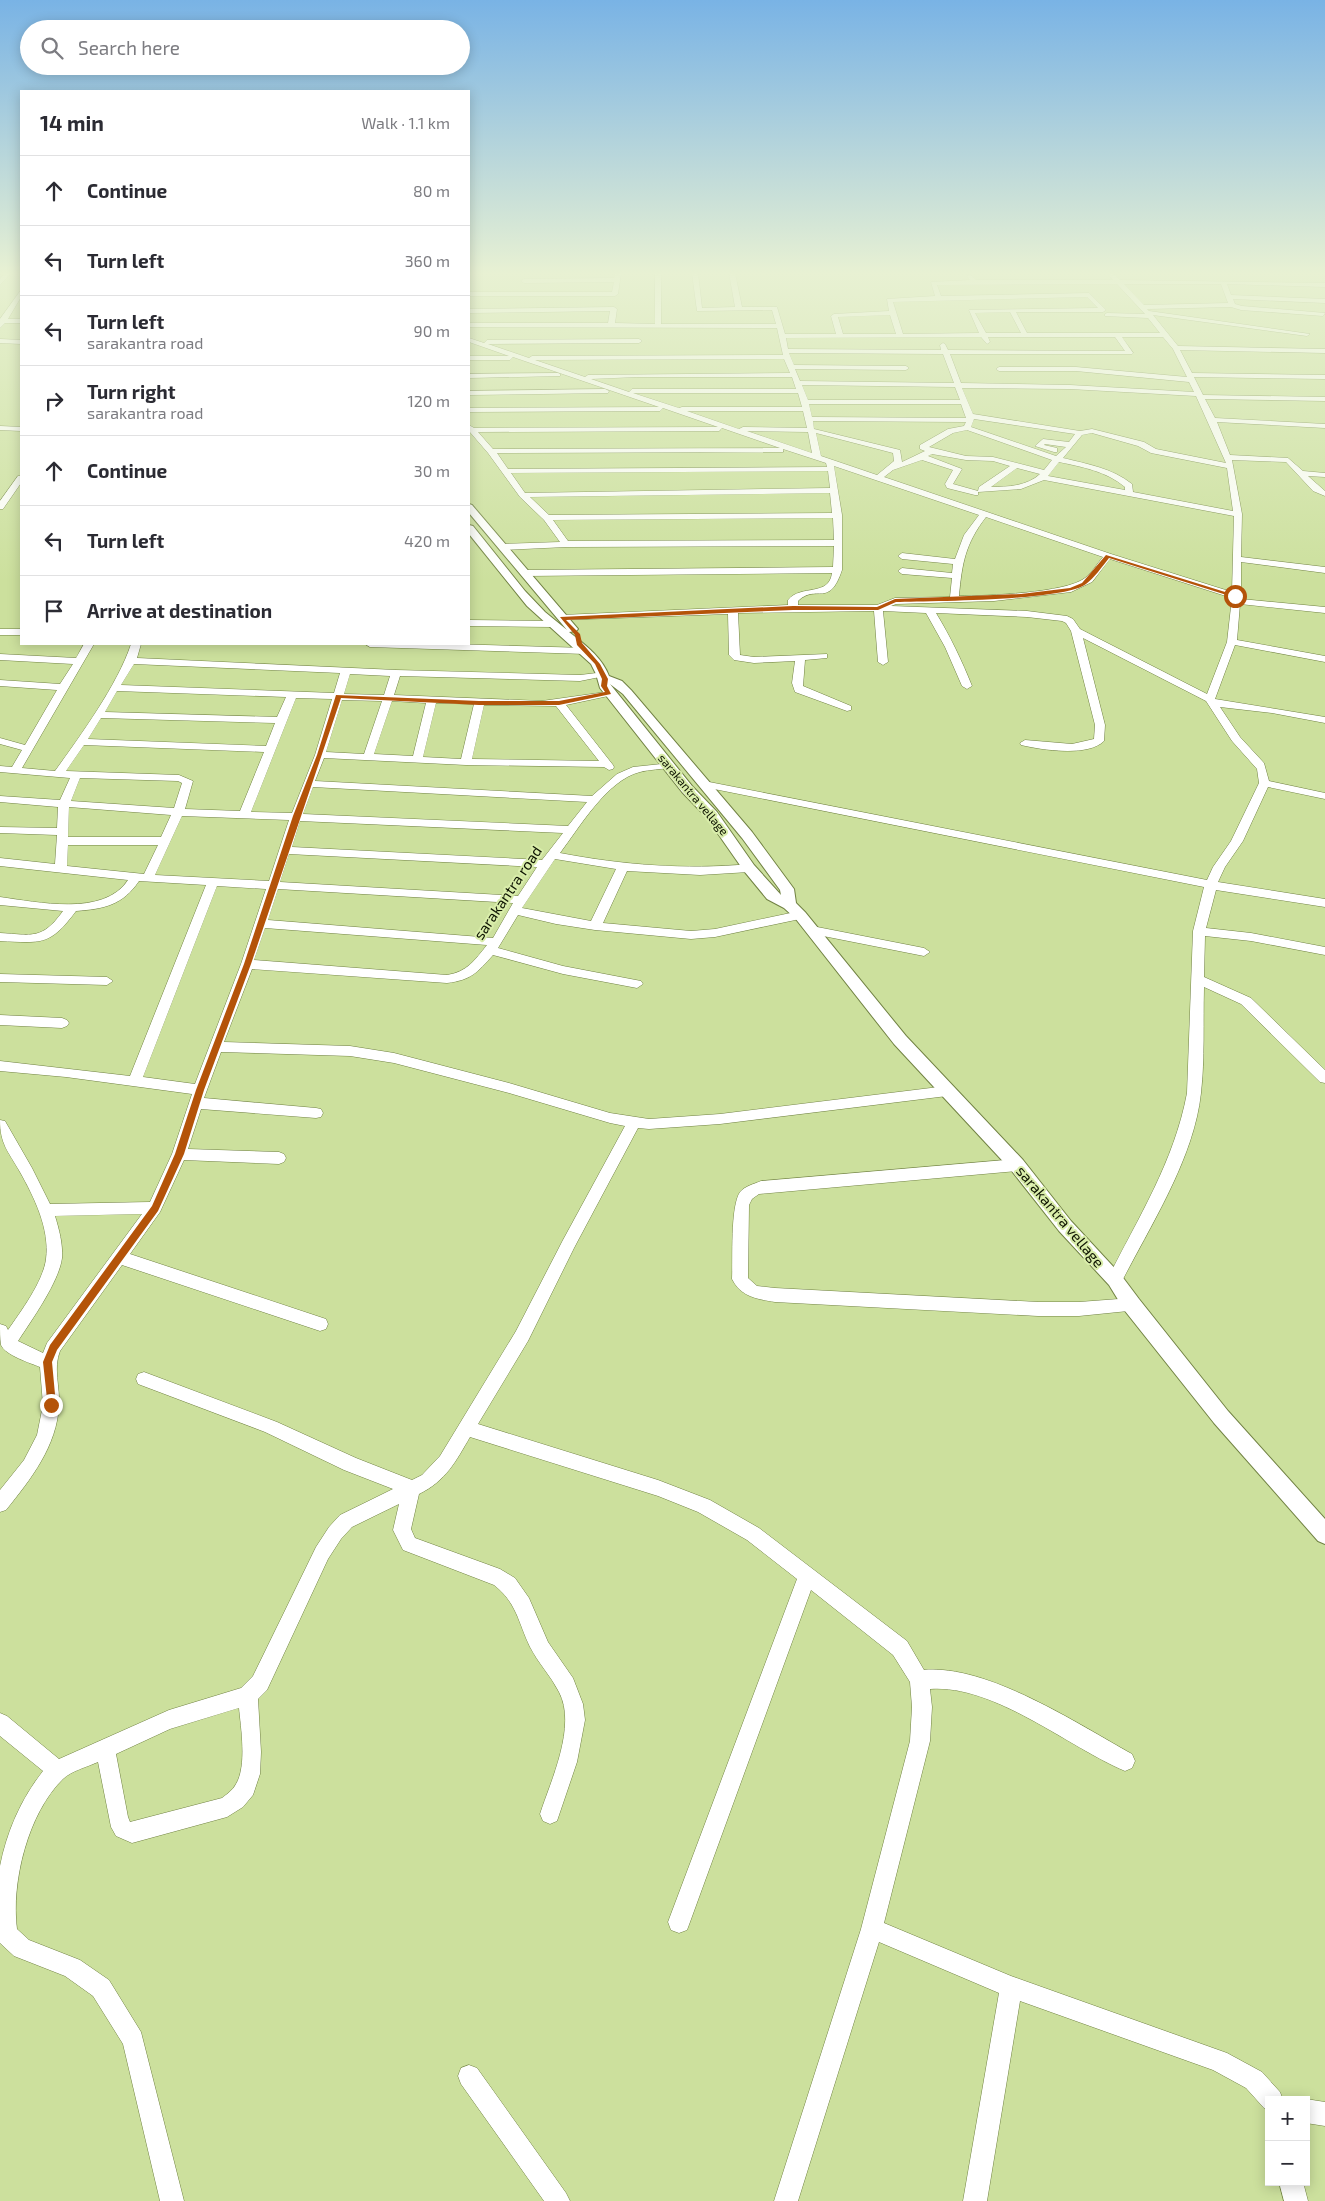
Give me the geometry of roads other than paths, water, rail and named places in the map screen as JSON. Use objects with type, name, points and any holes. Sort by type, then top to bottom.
[{"type":"street","points":[[470,376],[483,376]]},
{"type":"street","points":[[571,376],[817,458],[831,466]]},
{"type":"street","points":[[577,378],[623,376]]},
{"type":"street","points":[[794,376],[806,406],[817,458]]},
{"type":"street","points":[[909,376],[913,384]]},
{"type":"street","points":[[955,376],[970,421]]},
{"type":"street","points":[[1002,376],[1006,386]]},
{"type":"street","points":[[1170,376],[1325,377]]},
{"type":"street","points":[[1191,377],[1212,420],[1229,462],[1238,514],[1232,642],[1211,701]]},
{"type":"street","points":[[798,383],[1070,387],[1200,396],[1325,399]]},
{"type":"street","points":[[470,393],[801,391]]},
{"type":"street","points":[[470,410],[671,409],[965,402]]},
{"type":"street","points":[[808,419],[970,421],[1080,433],[1092,431],[1141,444],[1154,451],[1229,462],[1288,460],[1316,489],[1325,494]]},
{"type":"street","points":[[1212,420],[1325,426]]},
{"type":"street","points":[[970,421],[923,447],[931,451],[966,458],[993,459],[1043,475],[1238,514]]},
{"type":"street","points":[[970,421],[1057,459],[1094,468],[1116,477],[1130,486],[1129,493]]},
{"type":"street","points":[[0,428],[20,429]]},
{"type":"street","points":[[470,429],[811,430],[897,452],[898,462],[893,468]]},
{"type":"street","points":[[470,429],[491,451],[523,495],[547,518],[566,544]]},
{"type":"street","points":[[922,457],[958,469],[950,486],[979,491],[999,489],[1023,485],[1043,475],[1065,453],[1080,433]]},
{"type":"street","points":[[1065,453],[1039,446],[1043,441],[1071,445]]},
{"type":"street","points":[[491,451],[792,450]]},
{"type":"street","points":[[878,478],[893,468],[922,457],[931,451]]},
{"type":"street","points":[[505,472],[831,466],[878,478],[1235,598],[1325,610]]},
{"type":"street","points":[[793,608],[793,600],[798,595],[821,592],[831,587],[835,582],[838,570],[838,515],[831,466]]},
{"type":"street","points":[[960,506],[1015,466]]},
{"type":"street","points":[[1300,473],[1325,475]]},
{"type":"street","points":[[0,507],[20,479]]},
{"type":"street","points":[[523,495],[835,490]]},
{"type":"street","points":[[470,508],[524,572],[567,638],[583,647],[597,664],[603,677]]},
{"type":"street","points":[[954,599],[958,562],[968,532],[984,514]]},
{"type":"street","points":[[547,518],[838,515]]},
{"type":"street","points":[[470,529],[540,613],[557,621]]},
{"type":"street","points":[[502,547],[566,544],[838,543]]},
{"type":"street","points":[[902,556],[958,562]]},
{"type":"street","points":[[878,608],[895,601],[994,598],[1071,589],[1089,580],[1108,556]]},
{"type":"street","points":[[1236,558],[1325,570]]},
{"type":"street","points":[[524,572],[838,570]]},
{"type":"street","points":[[902,571],[956,576]]},
{"type":"street","points":[[470,623],[557,621],[793,608],[878,608],[1064,618],[1070,622],[1076,631],[1100,725],[1098,741],[1087,747],[1077,748],[1025,743]]},
{"type":"street","points":[[878,608],[883,662]]},
{"type":"street","points":[[733,610],[734,655],[737,658],[749,661],[824,656]]},
{"type":"street","points":[[929,610],[956,656],[967,686]]},
{"type":"street","points":[[1076,631],[1211,701],[1325,720]]},
{"type":"street","points":[[0,632],[20,632]]},
{"type":"street","points":[[1232,642],[1325,660]]},
{"type":"street","points":[[15,771],[88,645]]},
{"type":"street","points":[[58,774],[81,742],[131,661],[136,645]]},
{"type":"street","points":[[441,645],[583,647]]},
{"type":"street","points":[[0,657],[79,660]]},
{"type":"street","points":[[800,658],[797,680],[799,690],[848,708]]},
{"type":"street","points":[[131,661],[396,673],[603,677],[618,683],[627,692]]},
{"type":"street","points":[[0,1504],[30,1466],[45,1436],[51,1405],[48,1362],[54,1348],[155,1208],[180,1154],[198,1096],[247,964],[296,816],[320,755],[346,671]]},
{"type":"street","points":[[368,757],[396,673]]},
{"type":"street","name":"sarakantra vellage","points":[[603,677],[604,686],[609,693],[712,815],[749,868],[772,896],[794,910],[900,1040],[1017,1165],[1065,1226],[1115,1280],[1132,1305],[1221,1417],[1323,1530]]},
{"type":"street","points":[[0,683],[63,687]]},
{"type":"street","points":[[114,688],[479,703],[559,703],[609,693]]},
{"type":"street","name":"sarakantra vellage","points":[[627,692],[747,835],[787,889],[794,910]]},
{"type":"street","points":[[244,816],[292,695]]},
{"type":"street","points":[[417,760],[432,700]]},
{"type":"street","points":[[1115,1280],[1164,1183],[1184,1137],[1191,1115],[1199,931],[1219,867],[1237,841],[1264,783],[1265,774],[1262,766],[1237,740],[1211,701]]},
{"type":"street","points":[[466,762],[479,703]]},
{"type":"street","points":[[559,703],[604,764],[621,776]]},
{"type":"street","points":[[98,715],[281,720]]},
{"type":"street","points":[[0,741],[28,749]]},
{"type":"street","points":[[81,742],[270,749]]},
{"type":"street","points":[[320,755],[466,762],[604,764]]},
{"type":"street","name":"sarakantra road","points":[[247,964],[447,979],[461,977],[472,971],[494,946],[518,905],[549,860],[596,799],[621,776],[637,769],[667,764]]},
{"type":"street","points":[[0,769],[76,775],[184,779],[188,781],[178,812],[165,841],[142,877],[120,897],[107,903],[73,907],[0,901]]},
{"type":"street","points":[[61,868],[64,837],[64,804],[76,775]]},
{"type":"street","points":[[1264,783],[1325,796]]},
{"type":"street","points":[[309,784],[596,799]]},
{"type":"street","points":[[704,784],[1212,885],[1325,903]]},
{"type":"street","points":[[0,809],[4,799],[244,816],[296,816],[572,830]]},
{"type":"street","points":[[0,830],[64,837],[165,841]]},
{"type":"street","points":[[286,850],[549,860],[622,868],[681,871],[749,868]]},
{"type":"street","points":[[0,862],[142,877],[518,905],[556,920],[595,926],[691,935],[715,933],[794,910]]},
{"type":"street","points":[[595,926],[622,868]]},
{"type":"street","points":[[134,1082],[213,882]]},
{"type":"street","points":[[0,937],[33,938],[50,936],[73,907]]},
{"type":"street","points":[[260,924],[494,946],[525,962],[568,973],[637,984]]},
{"type":"street","points":[[812,930],[924,952]]},
{"type":"street","points":[[1199,931],[1252,937],[1325,951]]},
{"type":"street","points":[[0,978],[107,980]]},
{"type":"street","points":[[1198,979],[1246,1001],[1325,1078]]},
{"type":"street","points":[[0,1020],[62,1023]]},
{"type":"street","points":[[216,1047],[350,1051],[394,1058],[509,1088],[610,1118],[649,1124],[720,1119],[948,1090]]},
{"type":"street","points":[[0,1066],[66,1072],[134,1082],[198,1096],[316,1113]]},
{"type":"street","points":[[172,2201],[133,2040],[101,1988],[72,1968],[22,1948],[7,1935],[4,1912],[8,1875],[24,1818],[38,1794],[57,1770],[169,1720],[225,1704],[248,1695],[260,1683],[322,1553],[335,1533],[346,1521],[428,1481],[446,1462],[522,1336],[568,1244],[633,1123]]},
{"type":"street","points":[[0,1125],[51,1223],[54,1259],[28,1312],[4,1337],[23,1354],[48,1362]]},
{"type":"street","points":[[180,1154],[280,1158]]},
{"type":"street","points":[[1017,1165],[761,1187],[749,1191],[744,1197],[742,1205],[740,1279],[744,1287],[754,1292],[775,1295],[1038,1309],[1079,1310],[1132,1305]]},
{"type":"street","points":[[45,1210],[155,1208]]},
{"type":"street","points":[[119,1257],[320,1324]]},
{"type":"street","points":[[144,1379],[271,1427],[350,1464],[412,1488]]},
{"type":"street","points":[[467,1428],[658,1488],[704,1506],[753,1534],[900,1648],[910,1661],[920,1680],[922,1707],[920,1741],[872,1929],[786,2201]]},
{"type":"street","points":[[412,1488],[402,1530],[410,1544],[500,1578],[513,1588],[522,1600],[543,1652],[566,1686],[575,1711],[574,1733],[550,1814]]},
{"type":"street","points":[[679,1922],[807,1577]]},
{"type":"street","points":[[920,1680],[945,1679],[981,1689],[1023,1706],[1124,1760]]},
{"type":"street","points":[[105,1748],[118,1820],[123,1828],[132,1833],[227,1807],[238,1798],[247,1784],[251,1758],[248,1695]]},
{"type":"street","points":[[0,1723],[57,1770]]},
{"type":"street","points":[[872,1929],[1010,1987],[1219,2061],[1254,2080],[1268,2096]]},
{"type":"street","points":[[975,2201],[986,2144],[1010,1987]]},
{"type":"street","points":[[469,2076],[558,2201]]},
{"type":"street","points":[[1310,2112],[1325,2114]]},
{"type":"street","points":[[1292,2186],[1296,2201]]}]
